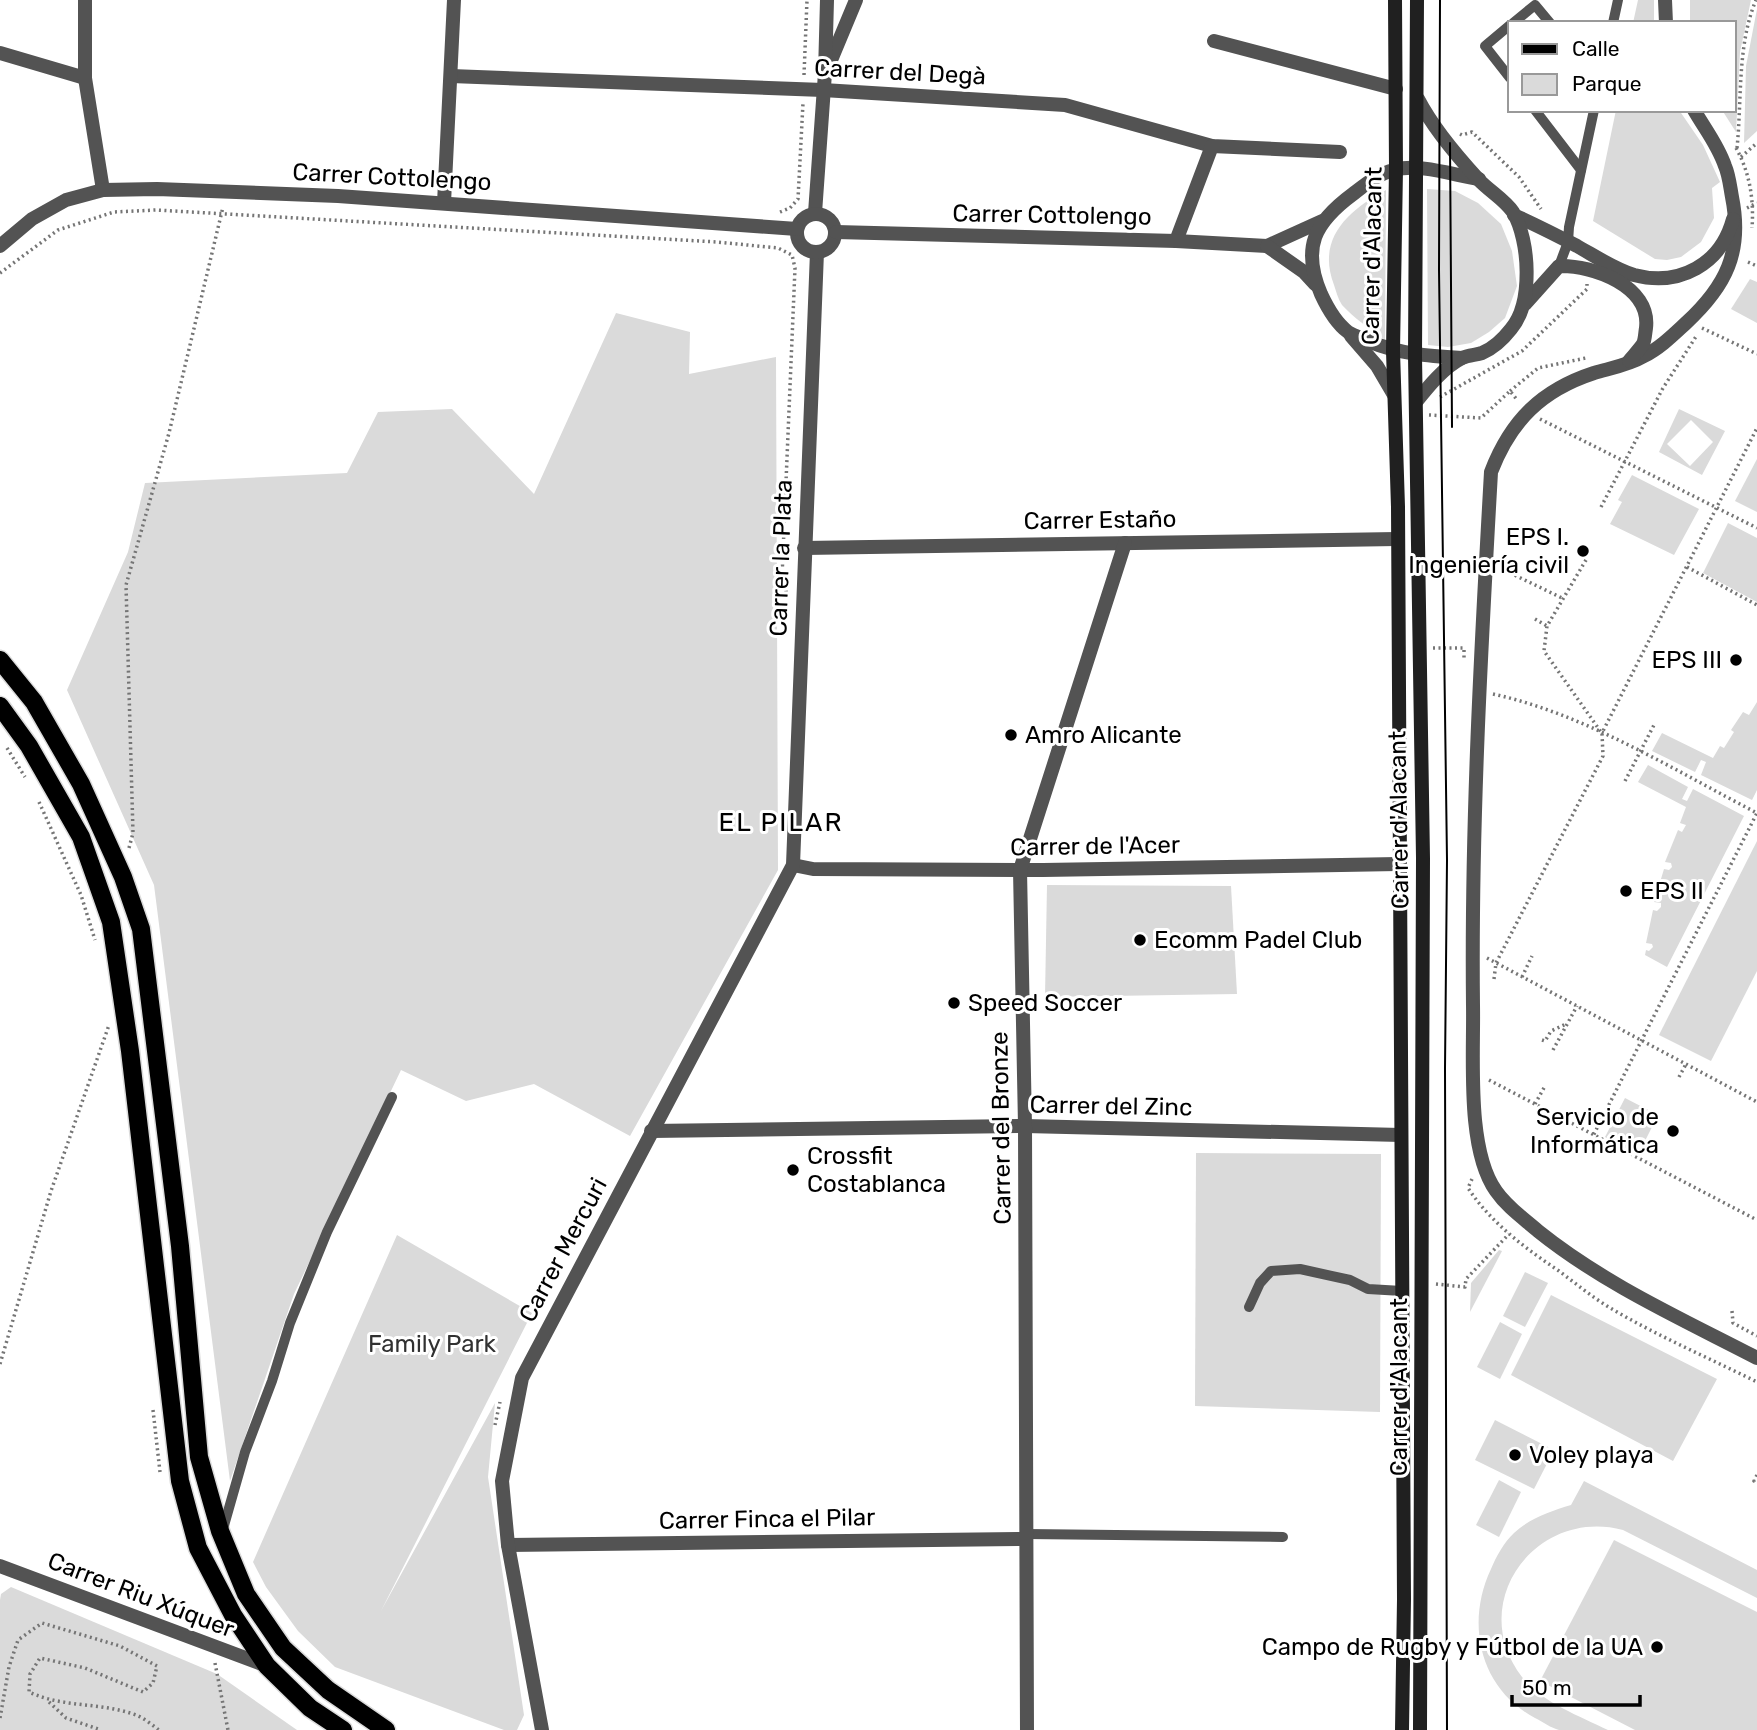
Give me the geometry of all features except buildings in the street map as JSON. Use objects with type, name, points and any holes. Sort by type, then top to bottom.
[{"type":"main road","name":"Carrer d'Alacant","points":[[1395,0],[1393,351],[1401,1135],[1402,1730]]},
{"type":"main road","points":[[1418,0],[1418,99]]},
{"type":"main road","name":"Carrer d'Alacant","points":[[1418,99],[1415,356],[1421,410],[1423,858],[1420,1730]]},
{"type":"main road","points":[[0,660],[34,702],[74,772],[123,877],[141,929],[180,1246],[199,1457],[221,1535],[246,1594],[284,1648],[328,1690],[386,1730]]},
{"type":"main road","points":[[0,706],[29,746],[81,838],[111,922],[130,1051],[180,1481],[198,1548],[233,1615],[267,1667],[310,1708],[343,1730]]},
{"type":"street","points":[[85,0],[85,78],[103,190]]},
{"type":"street","points":[[444,203],[454,0]]},
{"type":"street","points":[[816,214],[827,0]]},
{"type":"street","points":[[825,73],[856,0]]},
{"type":"street","points":[[1665,0],[1666,21]]},
{"type":"street","points":[[1214,41],[1396,89]]},
{"type":"street","points":[[0,53],[85,78]]},
{"type":"street","name":"Carrer del Degà","points":[[451,76],[823,89],[1065,105],[1212,146],[1340,152]]},
{"type":"street","points":[[1418,99],[1429,121],[1514,215],[1524,247],[1524,305]]},
{"type":"street","points":[[1695,112],[1716,145],[1726,168],[1735,211],[1736,237],[1729,269],[1703,308],[1644,356],[1564,385],[1528,410],[1499,450],[1491,471],[1476,723],[1472,877],[1475,1122],[1485,1173],[1506,1205],[1602,1277],[1757,1358]]},
{"type":"street","points":[[1176,241],[1212,146]]},
{"type":"street","points":[[1266,246],[1322,221],[1374,178],[1396,169],[1417,169],[1479,179]]},
{"type":"street","name":"Carrer Cottolengo","points":[[0,246],[32,219],[66,200],[103,190],[338,195],[797,229]]},
{"type":"street","points":[[1514,215],[1569,234],[1604,262],[1634,275],[1659,279],[1679,277],[1703,266],[1712,258],[1729,233],[1735,211]]},
{"type":"street","points":[[816,214],[832,221],[835,232],[832,244],[817,252],[806,249],[797,235],[797,229],[804,218],[816,214]]},
{"type":"street","points":[[1322,221],[1315,236],[1312,254],[1312,271],[1318,286],[1328,309],[1377,366],[1394,395]]},
{"type":"street","name":"Carrer Cottolengo","points":[[835,232],[1266,246]]},
{"type":"street","points":[[1266,246],[1304,272],[1318,286]]},
{"type":"street","name":"Carrer la Plata","points":[[793,865],[817,252]]},
{"type":"street","points":[[1348,332],[1393,351],[1415,356],[1462,358],[1484,352],[1499,342],[1513,327],[1524,305],[1559,266],[1589,268],[1628,288],[1641,303],[1647,319],[1644,343],[1626,364]]},
{"type":"street","points":[[1421,410],[1433,382],[1462,358]]},
{"type":"street","name":"Carrer Estaño","points":[[804,548],[1397,539]]},
{"type":"street","name":"Carrer del Bronze","points":[[1027,1730],[1025,1126],[1020,870],[1125,543]]},
{"type":"street","name":"Carrer de l'Acer","points":[[793,865],[813,869],[1020,870],[1398,864]]},
{"type":"street","name":"Carrer Mercuri","points":[[542,1730],[508,1545],[502,1481],[522,1378],[793,865]]},
{"type":"street","name":"Carrer del Zinc","points":[[651,1131],[1025,1126],[1401,1135]]},
{"type":"street","name":"Carrer Finca el Pilar","points":[[508,1545],[1026,1536]]},
{"type":"street","name":"Carrer Riu Xúquer","points":[[0,1566],[267,1667]]},
{"type":"lane","points":[[1613,21],[1618,0]]},
{"type":"lane","points":[[1516,21],[1535,5],[1548,21]]},
{"type":"lane","points":[[1508,27],[1485,46],[1508,75]]},
{"type":"lane","points":[[1537,112],[1581,170]]},
{"type":"lane","points":[[1559,266],[1569,234],[1594,112]]},
{"type":"lane","points":[[221,1535],[245,1452],[272,1381],[290,1323],[327,1232],[393,1097]]},
{"type":"lane","points":[[1249,1307],[1260,1283],[1272,1272],[1300,1269],[1350,1280],[1367,1289],[1402,1292]]},
{"type":"lane","points":[[1026,1536],[1283,1537]]},
{"type":"path","points":[[778,248],[778,213],[790,208],[797,199],[807,0]]},
{"type":"path","points":[[1737,150],[1744,51],[1756,0]]},
{"type":"path","points":[[1453,129],[1462,135],[1472,132],[1519,177],[1540,209],[1569,234]]},
{"type":"path","points":[[1741,158],[1757,142]]},
{"type":"path","points":[[123,877],[133,833],[126,585],[169,433],[227,192]]},
{"type":"path","points":[[0,273],[58,230],[114,212],[156,210],[221,216],[717,242],[778,248],[792,254],[794,268],[782,577],[786,582],[785,622]]},
{"type":"path","points":[[1748,262],[1757,266]]},
{"type":"path","points":[[1432,399],[1452,391],[1522,351],[1587,289],[1589,268]]},
{"type":"path","points":[[1601,507],[1663,388],[1702,328],[1757,354]]},
{"type":"path","points":[[1421,410],[1481,418],[1510,391],[1522,406]]},
{"type":"path","points":[[1421,410],[1431,407]]},
{"type":"path","points":[[1421,410],[1430,423]]},
{"type":"path","points":[[1536,416],[1757,528]]},
{"type":"path","points":[[1494,979],[1496,963],[1603,756],[1602,733],[1757,428]]},
{"type":"path","points":[[1586,560],[1547,626],[1544,651],[1602,733]]},
{"type":"path","points":[[1498,567],[1562,598]]},
{"type":"path","points":[[1687,568],[1757,605]]},
{"type":"path","points":[[1535,618],[1547,626]]},
{"type":"path","points":[[1440,648],[1464,648]]},
{"type":"path","points":[[1488,693],[1529,702],[1602,733],[1757,813],[1593,1136]]},
{"type":"path","points":[[1625,781],[1655,723]]},
{"type":"path","points":[[1522,976],[1532,956]]},
{"type":"path","points":[[1496,963],[1757,1102]]},
{"type":"path","points":[[1553,1050],[1577,1006]]},
{"type":"path","points":[[0,1364],[51,1191],[111,1017]]},
{"type":"path","points":[[1542,1040],[1545,1041],[1550,1031],[1568,1023]]},
{"type":"path","points":[[1679,1077],[1686,1064]]},
{"type":"path","points":[[1488,1089],[1487,1079],[1757,1220]]},
{"type":"path","points":[[1535,1104],[1545,1086]]},
{"type":"path","points":[[1432,1284],[1465,1287],[1466,1279],[1509,1234]]},
{"type":"path","points":[[1732,1311],[1733,1323],[1757,1336]]},
{"type":"path","points":[[494,1433],[501,1396]]},
{"type":"path","points":[[1757,1475],[1754,1481],[1757,1482]]},
{"type":"path","points":[[0,1718],[9,1667],[18,1640],[42,1623],[120,1646],[157,1666],[153,1683],[143,1692],[85,1668],[40,1658],[30,1674],[29,1692],[47,1700],[96,1706],[137,1715],[159,1730]]},
{"type":"path","points":[[213,1646],[228,1730]]},
{"type":"path","points":[[47,1700],[66,1718],[101,1730]]},
{"type":"green space","points":[[1638,0],[1654,0],[1654,21],[1633,21]]},
{"type":"green space","points":[[1690,0],[1751,0],[1740,52],[1736,132],[1723,112],[1736,112],[1736,21],[1690,21]]},
{"type":"green space","points":[[1757,9],[1757,131],[1744,143],[1746,66]]},
{"type":"green space","points":[[1616,112],[1680,112],[1703,145],[1720,182],[1712,188],[1714,218],[1701,242],[1681,257],[1655,259],[1593,221]]},
{"type":"green space","points":[[1427,189],[1455,191],[1478,203],[1501,224],[1512,251],[1517,286],[1505,318],[1471,343],[1448,347],[1428,345]]},
{"type":"green space","points":[[1386,190],[1385,340],[1342,305],[1330,268],[1329,253],[1339,227],[1360,207]]},
{"type":"green space","points":[[1750,279],[1757,282],[1757,323],[1731,309]]},
{"type":"green space","points":[[616,313],[690,332],[689,374],[776,357],[778,870],[630,1136],[534,1084],[466,1101],[401,1070],[294,1294],[230,1481],[154,885],[67,690],[128,552],[145,483],[347,473],[378,412],[452,409],[534,494]]},
{"type":"green space","points":[[1679,409],[1725,431],[1702,475],[1659,452]],"holes":[[[1691,420],[1713,442],[1690,466],[1667,444]]]},
{"type":"green space","points":[[1757,459],[1757,512],[1735,501]]},
{"type":"green space","points":[[1632,475],[1699,509],[1674,555],[1610,524],[1622,502],[1618,500]]},
{"type":"green space","points":[[1728,523],[1757,538],[1757,602],[1703,573]]},
{"type":"green space","points":[[1757,702],[1757,790],[1752,800],[1701,775],[1706,762],[1701,760],[1695,772],[1652,751],[1662,733],[1713,758],[1720,746],[1724,748],[1734,732],[1731,730],[1743,712],[1749,715]]},
{"type":"green space","points":[[1648,765],[1688,787],[1682,799],[1687,801],[1693,789],[1744,816],[1667,967],[1645,955],[1646,950],[1649,951],[1653,947],[1652,944],[1646,943],[1653,910],[1657,911],[1661,907],[1661,903],[1654,902],[1664,869],[1669,870],[1672,867],[1671,863],[1665,862],[1678,830],[1682,832],[1686,825],[1680,823],[1686,807],[1638,782]]},
{"type":"green space","points":[[1757,841],[1757,971],[1711,1061],[1659,1035]]},
{"type":"green space","name":"Ecomm Padel Club","points":[[1047,885],[1231,886],[1237,994],[1045,997]]},
{"type":"green space","points":[[1625,1098],[1658,1115],[1643,1145],[1633,1140],[1628,1149],[1605,1137]]},
{"type":"green space","points":[[1196,1153],[1381,1154],[1380,1412],[1195,1406]]},
{"type":"green space","name":"Family Park","points":[[397,1235],[532,1313],[381,1611],[495,1403],[488,1477],[524,1715],[517,1730],[504,1730],[335,1667],[298,1631],[266,1587],[253,1562]]},
{"type":"green space","points":[[1499,1250],[1502,1251],[1470,1312],[1471,1283]]},
{"type":"green space","points":[[1525,1272],[1548,1283],[1525,1327],[1503,1316]]},
{"type":"green space","points":[[1551,1295],[1717,1379],[1673,1461],[1511,1375]]},
{"type":"green space","points":[[1500,1322],[1522,1334],[1500,1379],[1477,1367]]},
{"type":"green space","name":"Voley playa","points":[[1495,1420],[1554,1450],[1534,1489],[1475,1460]]},
{"type":"green space","points":[[1499,1480],[1521,1492],[1499,1537],[1476,1525]]},
{"type":"green space","points":[[1584,1481],[1757,1570],[1757,1598],[1623,1530],[1591,1527],[1562,1533],[1538,1547],[1518,1567],[1506,1592],[1502,1620],[1506,1648],[1530,1686],[1562,1708],[1608,1730],[1559,1730],[1516,1706],[1501,1690],[1490,1673],[1483,1653],[1479,1611],[1491,1569],[1507,1541],[1534,1519],[1571,1505]]},
{"type":"green space","name":"Campo de Rugby y Fútbol de la UA","points":[[1614,1540],[1757,1612],[1757,1730],[1635,1730],[1540,1681]]},
{"type":"green space","points":[[11,1587],[217,1674],[297,1730],[0,1730],[0,1600],[1,1594]]},
{"type":"tram line","points":[[1440,0],[1439,270],[1447,860],[1447,1730]]},
{"type":"tram line","points":[[1450,143],[1452,427]]},
{"type":"place","name":"EPS I. Ingeniería civil","points":[[1583,551]]},
{"type":"place","name":"EPS III","points":[[1736,660]]},
{"type":"place","name":"Amro Alicante","points":[[1011,735]]},
{"type":"place","name":"EPS II","points":[[1626,891]]},
{"type":"place","name":"Ecomm Padel Club","points":[[1140,940]]},
{"type":"place","name":"Speed Soccer","points":[[954,1003]]},
{"type":"place","name":"Servicio de Informática","points":[[1673,1131]]},
{"type":"place","name":"Crossfit Costablanca","points":[[793,1170]]},
{"type":"place","name":"Voley playa","points":[[1515,1455]]},
{"type":"place","name":"Campo de Rugby y Fútbol de la UA","points":[[1657,1647]]},
{"type":"district","name":"EL PILAR","points":[[781,822]]}]
